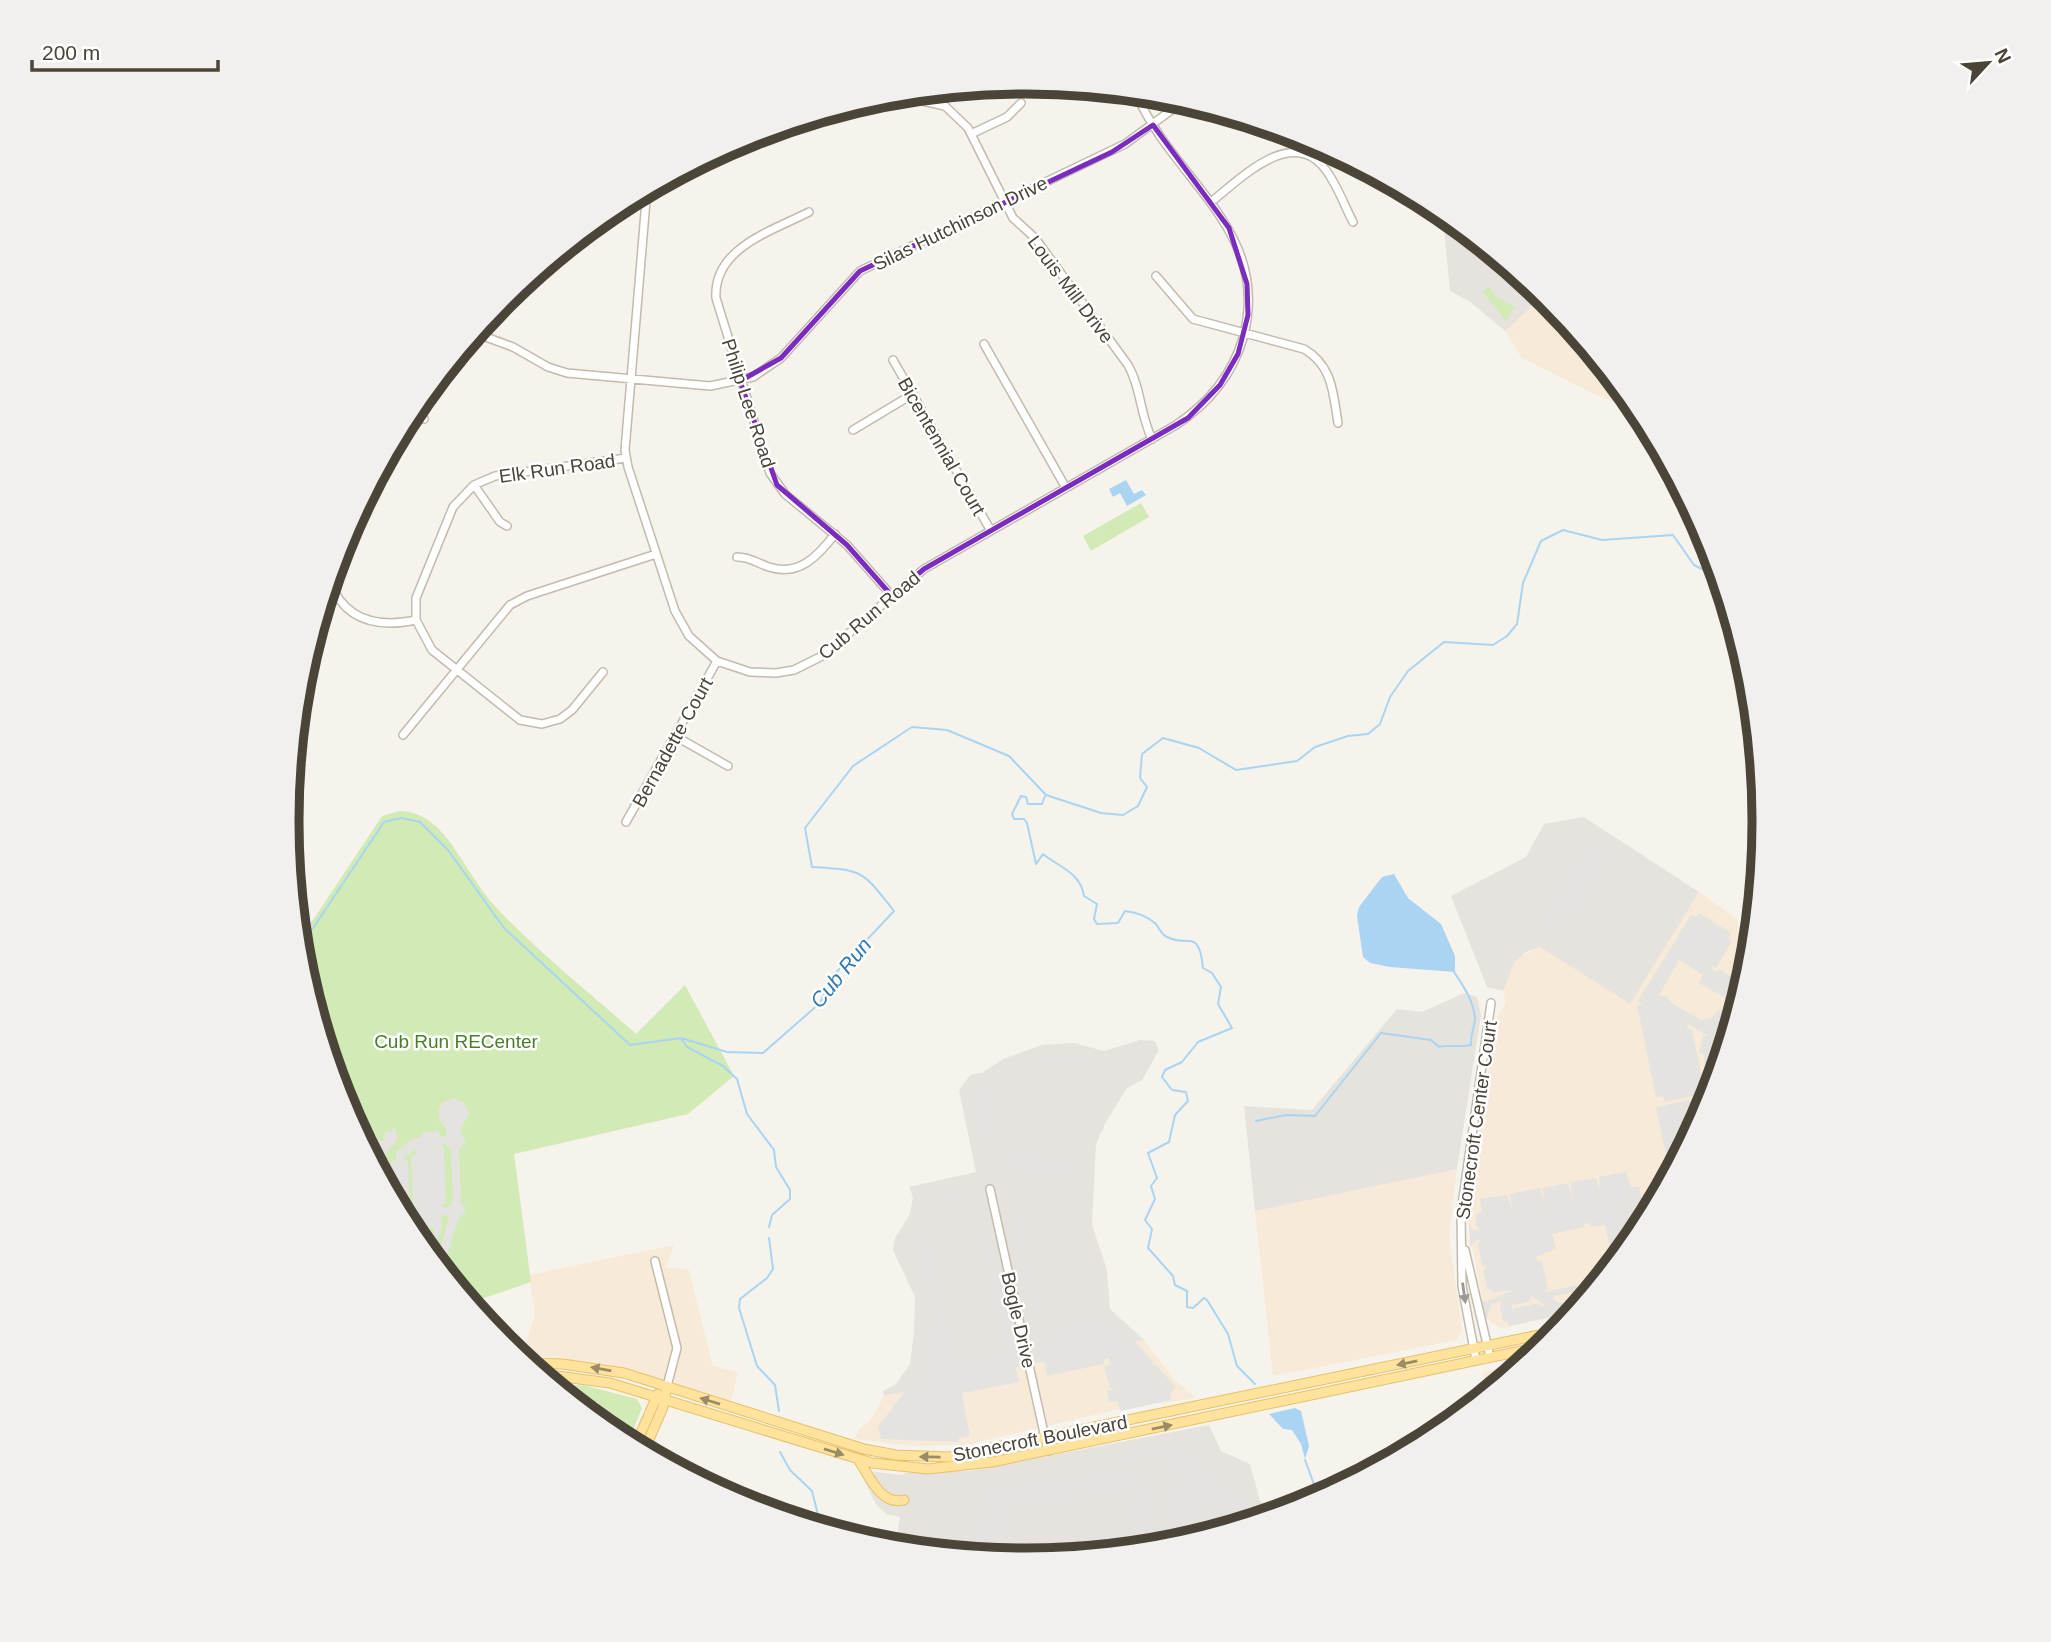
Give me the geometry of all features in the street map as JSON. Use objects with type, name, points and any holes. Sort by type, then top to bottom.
[{"type":"main road","name":"Stonecroft Boulevard","points":[[543,1364],[605,1369],[864,1449],[896,1455],[950,1457],[1539,1335]]},
{"type":"main road","name":"Stonecroft Boulevard","points":[[556,1375],[593,1379],[858,1459],[928,1469],[968,1466],[1048,1451],[1523,1350]]},
{"type":"main road","points":[[640,1436],[667,1386]]},
{"type":"main road","points":[[647,1441],[661,1398]]},
{"type":"main road","points":[[858,1459],[884,1497],[895,1503],[904,1500]]},
{"type":"street","name":"Louis Mill Drive","points":[[928,101],[945,106],[961,119],[1013,218],[1035,238],[1128,365],[1137,387],[1142,419],[1152,439]]},
{"type":"street","points":[[971,134],[1007,117],[1021,103]]},
{"type":"street","name":"Cub Run Road","points":[[646,202],[626,458],[656,554],[681,624],[698,646],[717,661],[763,673],[804,666],[832,648],[924,569],[1152,439],[1204,404],[1227,374],[1244,334],[1248,294],[1242,255],[1229,228],[1153,125],[1142,104]]},
{"type":"street","name":"Silas Hutchinson Drive","points":[[484,336],[513,346],[558,371],[710,386],[740,381],[764,372],[781,358],[860,271],[1118,148],[1174,110]]},
{"type":"street","points":[[1211,202],[1270,158],[1296,153],[1310,156],[1324,168],[1353,222]]},
{"type":"street","name":"Philip Lee Road","points":[[809,212],[742,247],[729,257],[720,269],[716,298],[771,474],[785,494],[835,534],[892,596]]},
{"type":"street","points":[[1156,276],[1193,319],[1304,349],[1318,358],[1331,379],[1338,424]]},
{"type":"street","points":[[984,344],[1066,488]]},
{"type":"street","name":"Bicentennial Court","points":[[893,360],[991,531]]},
{"type":"street","points":[[853,430],[913,394]]},
{"type":"street","name":"Elk Run Road","points":[[416,620],[416,598],[420,582],[453,507],[474,485],[495,475],[626,458]]},
{"type":"street","points":[[474,485],[500,522],[507,526]]},
{"type":"street","points":[[737,557],[749,557],[781,570],[797,568],[817,556],[835,534]]},
{"type":"street","points":[[403,736],[500,614],[515,602],[656,554]]},
{"type":"street","points":[[336,593],[341,603],[364,620],[391,625],[416,620],[428,645],[516,718],[542,724],[569,714],[603,672]]},
{"type":"street","name":"Bernadette Court","points":[[626,822],[717,661]]},
{"type":"street","points":[[675,736],[729,766]]},
{"type":"street","name":"Stonecroft Center Court","points":[[1476,1360],[1462,1286],[1461,1236],[1463,1198],[1492,1003]]},
{"type":"street","name":"Bogle Drive","points":[[990,1189],[1048,1451]]},
{"type":"street","name":"Stonecroft Center Court","points":[[1461,1236],[1490,1357]]},
{"type":"street","points":[[655,1261],[676,1344],[667,1386]]},
{"type":"highlighted area","points":[[1153,125],[1229,228],[1247,284],[1248,315],[1238,354],[1220,385],[1188,418],[924,569],[892,596],[847,545],[777,485],[740,381],[781,358],[860,271],[1112,152]]},
{"type":"shaded area","points":[[1442,227],[1505,275],[1535,303],[1505,331],[1469,301],[1450,291]]},
{"type":"shaded area","points":[[1535,303],[1572,342],[1621,404],[1522,358],[1505,331]]},
{"type":"shaded area","points":[[1584,817],[1699,892],[1630,1004],[1540,947],[1526,952],[1514,963],[1503,991],[1487,987],[1451,896],[1526,857],[1544,824]]},
{"type":"shaded area","points":[[1587,834],[1621,856],[1581,921],[1569,915],[1558,936],[1532,923]]},
{"type":"shaded area","points":[[1699,892],[1737,919],[1741,948],[1738,963],[1713,1055],[1697,1099],[1655,1184],[1602,1263],[1557,1316],[1501,1328],[1486,1318],[1468,1224],[1474,1166],[1497,1018],[1506,1003],[1503,991],[1510,969],[1520,957],[1540,947],[1630,1004]]},
{"type":"shaded area","points":[[1699,913],[1731,933],[1728,938],[1732,941],[1716,968],[1712,966],[1711,969],[1716,972],[1719,969],[1734,979],[1729,1000],[1699,983],[1703,975],[1679,960],[1659,995],[1667,996],[1671,1003],[1701,1020],[1712,1018],[1718,1010],[1725,1014],[1722,1010],[1729,1002],[1717,1041],[1714,1043],[1716,1044],[1706,1075],[1704,1055],[1699,1053],[1703,1036],[1708,1036],[1687,1023],[1688,1029],[1692,1029],[1702,1078],[1698,1080],[1704,1080],[1699,1095],[1664,1102],[1663,1096],[1656,1097],[1637,1005],[1642,1005],[1638,1001],[1691,915],[1696,917]]},
{"type":"shaded area","points":[[1464,993],[1477,997],[1481,1015],[1457,1169],[1255,1211],[1244,1106],[1312,1110],[1397,1009],[1422,1012]]},
{"type":"shaded area","points":[[1140,1040],[1155,1041],[1159,1050],[1142,1080],[1127,1088],[1103,1127],[1096,1145],[1092,1225],[1107,1270],[1110,1309],[1144,1340],[884,1396],[883,1391],[896,1384],[910,1364],[914,1332],[915,1297],[893,1250],[895,1238],[910,1214],[913,1197],[909,1187],[976,1172],[959,1090],[970,1075],[982,1073],[1003,1059],[1042,1045],[1074,1043],[1104,1051]]},
{"type":"shaded area","points":[[1046,1051],[1049,1055],[1052,1051],[1108,1060],[1107,1069],[1111,1070],[1103,1131],[1097,1130],[1105,1073],[1047,1063],[1015,1078],[1016,1083],[996,1087],[995,1091],[999,1092],[992,1139],[988,1139],[983,1155],[979,1155],[969,1114],[974,1112],[969,1110],[973,1088],[978,1087],[977,1083],[1001,1072],[1003,1075],[1003,1071]]},
{"type":"shaded area","points":[[454,1098],[464,1103],[469,1114],[460,1131],[466,1142],[459,1150],[461,1203],[465,1207],[465,1213],[459,1217],[446,1259],[440,1251],[449,1216],[441,1215],[442,1227],[436,1245],[431,1239],[435,1228],[430,1227],[429,1235],[411,1208],[418,1207],[413,1206],[411,1156],[416,1154],[415,1149],[403,1159],[408,1161],[410,1206],[392,1176],[391,1161],[396,1160],[396,1152],[412,1139],[421,1138],[421,1133],[438,1131],[441,1137],[446,1136],[447,1129],[440,1122],[438,1112],[442,1103]],"holes":[[[445,1144],[451,1150],[453,1197],[451,1206],[443,1208],[441,1205],[446,1204],[444,1147],[439,1146]]]},
{"type":"shaded area","points":[[1697,1099],[1667,1161],[1656,1107]]},
{"type":"shaded area","points":[[392,1129],[396,1129],[397,1140],[382,1158],[374,1141],[384,1140],[385,1132],[392,1132]]},
{"type":"shaded area","points":[[1010,1147],[1084,1159],[1080,1184],[999,1172],[996,1155],[1005,1156],[1007,1160]]},
{"type":"shaded area","points":[[1457,1169],[1449,1236],[1462,1331],[1457,1340],[1273,1376],[1255,1211]]},
{"type":"shaded area","points":[[1626,1172],[1631,1187],[1639,1187],[1643,1204],[1611,1251],[1605,1225],[1590,1227],[1589,1223],[1584,1224],[1585,1227],[1552,1234],[1556,1249],[1536,1257],[1537,1261],[1542,1261],[1548,1289],[1544,1292],[1578,1285],[1581,1288],[1577,1294],[1554,1296],[1553,1299],[1560,1303],[1571,1301],[1557,1316],[1509,1326],[1507,1321],[1503,1321],[1500,1304],[1502,1300],[1491,1305],[1486,1322],[1481,1300],[1485,1302],[1514,1290],[1493,1292],[1492,1289],[1487,1289],[1483,1270],[1487,1267],[1482,1266],[1478,1243],[1481,1240],[1474,1241],[1470,1248],[1469,1224],[1473,1230],[1480,1229],[1476,1226],[1476,1214],[1482,1212],[1480,1199],[1507,1195],[1512,1209],[1510,1194],[1540,1188],[1544,1202],[1543,1188],[1568,1183],[1572,1197],[1571,1182],[1596,1178],[1600,1192],[1599,1177]],"holes":[[[1532,1296],[1545,1306],[1541,1307],[1539,1303],[1515,1308],[1513,1312],[1511,1300],[1514,1305],[1528,1302]]]},
{"type":"shaded area","points":[[973,1183],[974,1187],[962,1199],[963,1204],[938,1209],[927,1193]]},
{"type":"shaded area","points":[[1034,1188],[1060,1193],[1059,1198],[1030,1194],[1027,1204],[1023,1202],[1018,1209],[1022,1210],[1044,1312],[1029,1316],[1008,1211],[1011,1208],[1006,1204],[1016,1190]]},
{"type":"shaded area","points":[[977,1203],[985,1212],[983,1217],[988,1216],[997,1258],[993,1259],[994,1266],[999,1266],[1020,1363],[1015,1365],[1019,1382],[962,1393],[970,1436],[959,1438],[959,1442],[881,1439],[878,1427],[922,1368],[928,1324],[933,1324],[910,1238],[930,1223],[957,1347],[954,1348],[957,1363],[959,1359],[1005,1348],[1004,1343],[1000,1344],[994,1318],[997,1316],[993,1315],[984,1269],[986,1267],[983,1266],[974,1227],[978,1225],[974,1206]]},
{"type":"shaded area","points":[[674,1245],[666,1267],[689,1270],[713,1366],[738,1372],[731,1401],[607,1364],[535,1356],[525,1347],[535,1314],[529,1275]]},
{"type":"shaded area","points":[[1101,1313],[1109,1319],[1112,1316],[1127,1333],[1126,1338],[1130,1336],[1153,1362],[1152,1365],[1155,1364],[1176,1387],[1170,1394],[1171,1400],[1120,1411],[1118,1401],[1109,1402],[1107,1391],[1115,1389],[1110,1388],[1104,1367],[1110,1365],[1109,1358],[1104,1359],[1104,1364],[1047,1376],[1044,1361],[1039,1362],[1031,1328],[1043,1325],[1044,1330],[1047,1329],[1047,1324]]},
{"type":"shaded area","points":[[1144,1340],[1174,1379],[1196,1398],[1124,1408],[965,1445],[911,1446],[855,1439],[858,1430],[870,1421],[884,1396]]},
{"type":"shaded area","points":[[1505,1367],[1484,1384],[1483,1372]]},
{"type":"shaded area","points":[[1209,1425],[1221,1451],[1250,1464],[1260,1501],[1267,1506],[1214,1523],[1120,1541],[1026,1548],[978,1546],[898,1536],[900,1517],[886,1514],[876,1504],[859,1470],[903,1475],[970,1471]]},
{"type":"shaded area","points":[[1164,1444],[1165,1449],[1197,1446],[1201,1465],[1206,1470],[1210,1467],[1228,1481],[1225,1484],[1228,1488],[1232,1484],[1262,1508],[1163,1535],[1157,1490],[1170,1488],[1166,1461],[1115,1466],[1113,1450]]},
{"type":"shaded area","points":[[1149,1464],[1160,1535],[1128,1540],[1123,1499],[1012,1512],[1016,1548],[971,1545],[966,1513],[980,1511],[977,1486]]},
{"type":"green space","points":[[1489,287],[1497,297],[1515,307],[1506,321],[1483,292]]},
{"type":"green space","points":[[1141,503],[1149,517],[1091,551],[1083,536]]},
{"type":"green space","name":"Cub Run RECenter","points":[[400,811],[408,812],[423,817],[436,827],[452,845],[492,903],[508,920],[636,1034],[685,985],[734,1076],[688,1114],[514,1154],[531,1282],[479,1300],[421,1225],[374,1142],[338,1055],[313,963],[307,929],[382,816]]},
{"type":"green space","points":[[567,1384],[587,1386],[637,1399],[642,1408],[632,1431],[599,1408],[598,1402],[590,1402]]},
{"type":"water","points":[[1126,480],[1134,494],[1142,490],[1146,495],[1127,506],[1120,493],[1113,497],[1109,489]]},
{"type":"water","points":[[1394,874],[1408,898],[1441,924],[1455,956],[1455,972],[1390,967],[1370,963],[1363,957],[1357,916],[1359,907],[1382,877]]},
{"type":"water","points":[[1295,1408],[1301,1411],[1309,1446],[1305,1459],[1301,1444],[1292,1430],[1283,1429],[1269,1414]]},
{"type":"waterway","name":"Cub Run","points":[[308,935],[384,822],[401,818],[420,822],[448,850],[504,928],[630,1045],[681,1038],[727,1052],[763,1053],[820,1003],[831,978],[894,911],[861,875],[812,867],[805,828],[853,766],[912,727],[947,730],[1009,756],[1046,795],[1101,813],[1123,815],[1138,806],[1147,787],[1140,778],[1142,754],[1163,738],[1199,748],[1236,770],[1297,761],[1315,747],[1348,736],[1368,734],[1380,724],[1390,697],[1408,671],[1444,642],[1493,645],[1507,636],[1517,624],[1523,583],[1541,541],[1563,530],[1602,540],[1673,535],[1694,565],[1707,572]]},
{"type":"waterway","points":[[1045,796],[1042,804],[1028,804],[1026,797],[1021,796],[1012,814],[1014,819],[1024,819],[1027,823],[1036,864],[1043,854],[1074,876],[1084,896],[1097,904],[1094,919],[1097,924],[1118,923],[1125,911],[1153,921],[1167,937],[1195,943],[1199,947],[1203,968],[1212,973],[1221,987],[1218,1004],[1232,1028],[1198,1042],[1182,1062],[1165,1070],[1162,1077],[1172,1090],[1186,1092],[1188,1101],[1175,1115],[1169,1142],[1148,1153],[1157,1178],[1151,1186],[1155,1199],[1145,1220],[1152,1229],[1148,1248],[1173,1276],[1175,1285],[1187,1291],[1187,1307],[1193,1308],[1204,1298],[1207,1300],[1228,1334],[1237,1366],[1255,1384]]},
{"type":"waterway","points":[[1256,1121],[1286,1115],[1315,1116],[1381,1033],[1431,1040],[1439,1047],[1471,1045],[1474,1011],[1468,994],[1454,972]]},
{"type":"waterway","points":[[682,1040],[687,1047],[723,1066],[737,1079],[747,1114],[774,1150],[776,1167],[790,1190],[790,1199],[772,1215],[769,1227]]},
{"type":"waterway","points":[[769,1238],[773,1269],[767,1278],[740,1299],[739,1308],[757,1366],[775,1385],[779,1411]]},
{"type":"waterway","points":[[780,1452],[790,1470],[812,1491],[819,1517]]},
{"type":"waterway","points":[[1305,1460],[1315,1487]]}]
